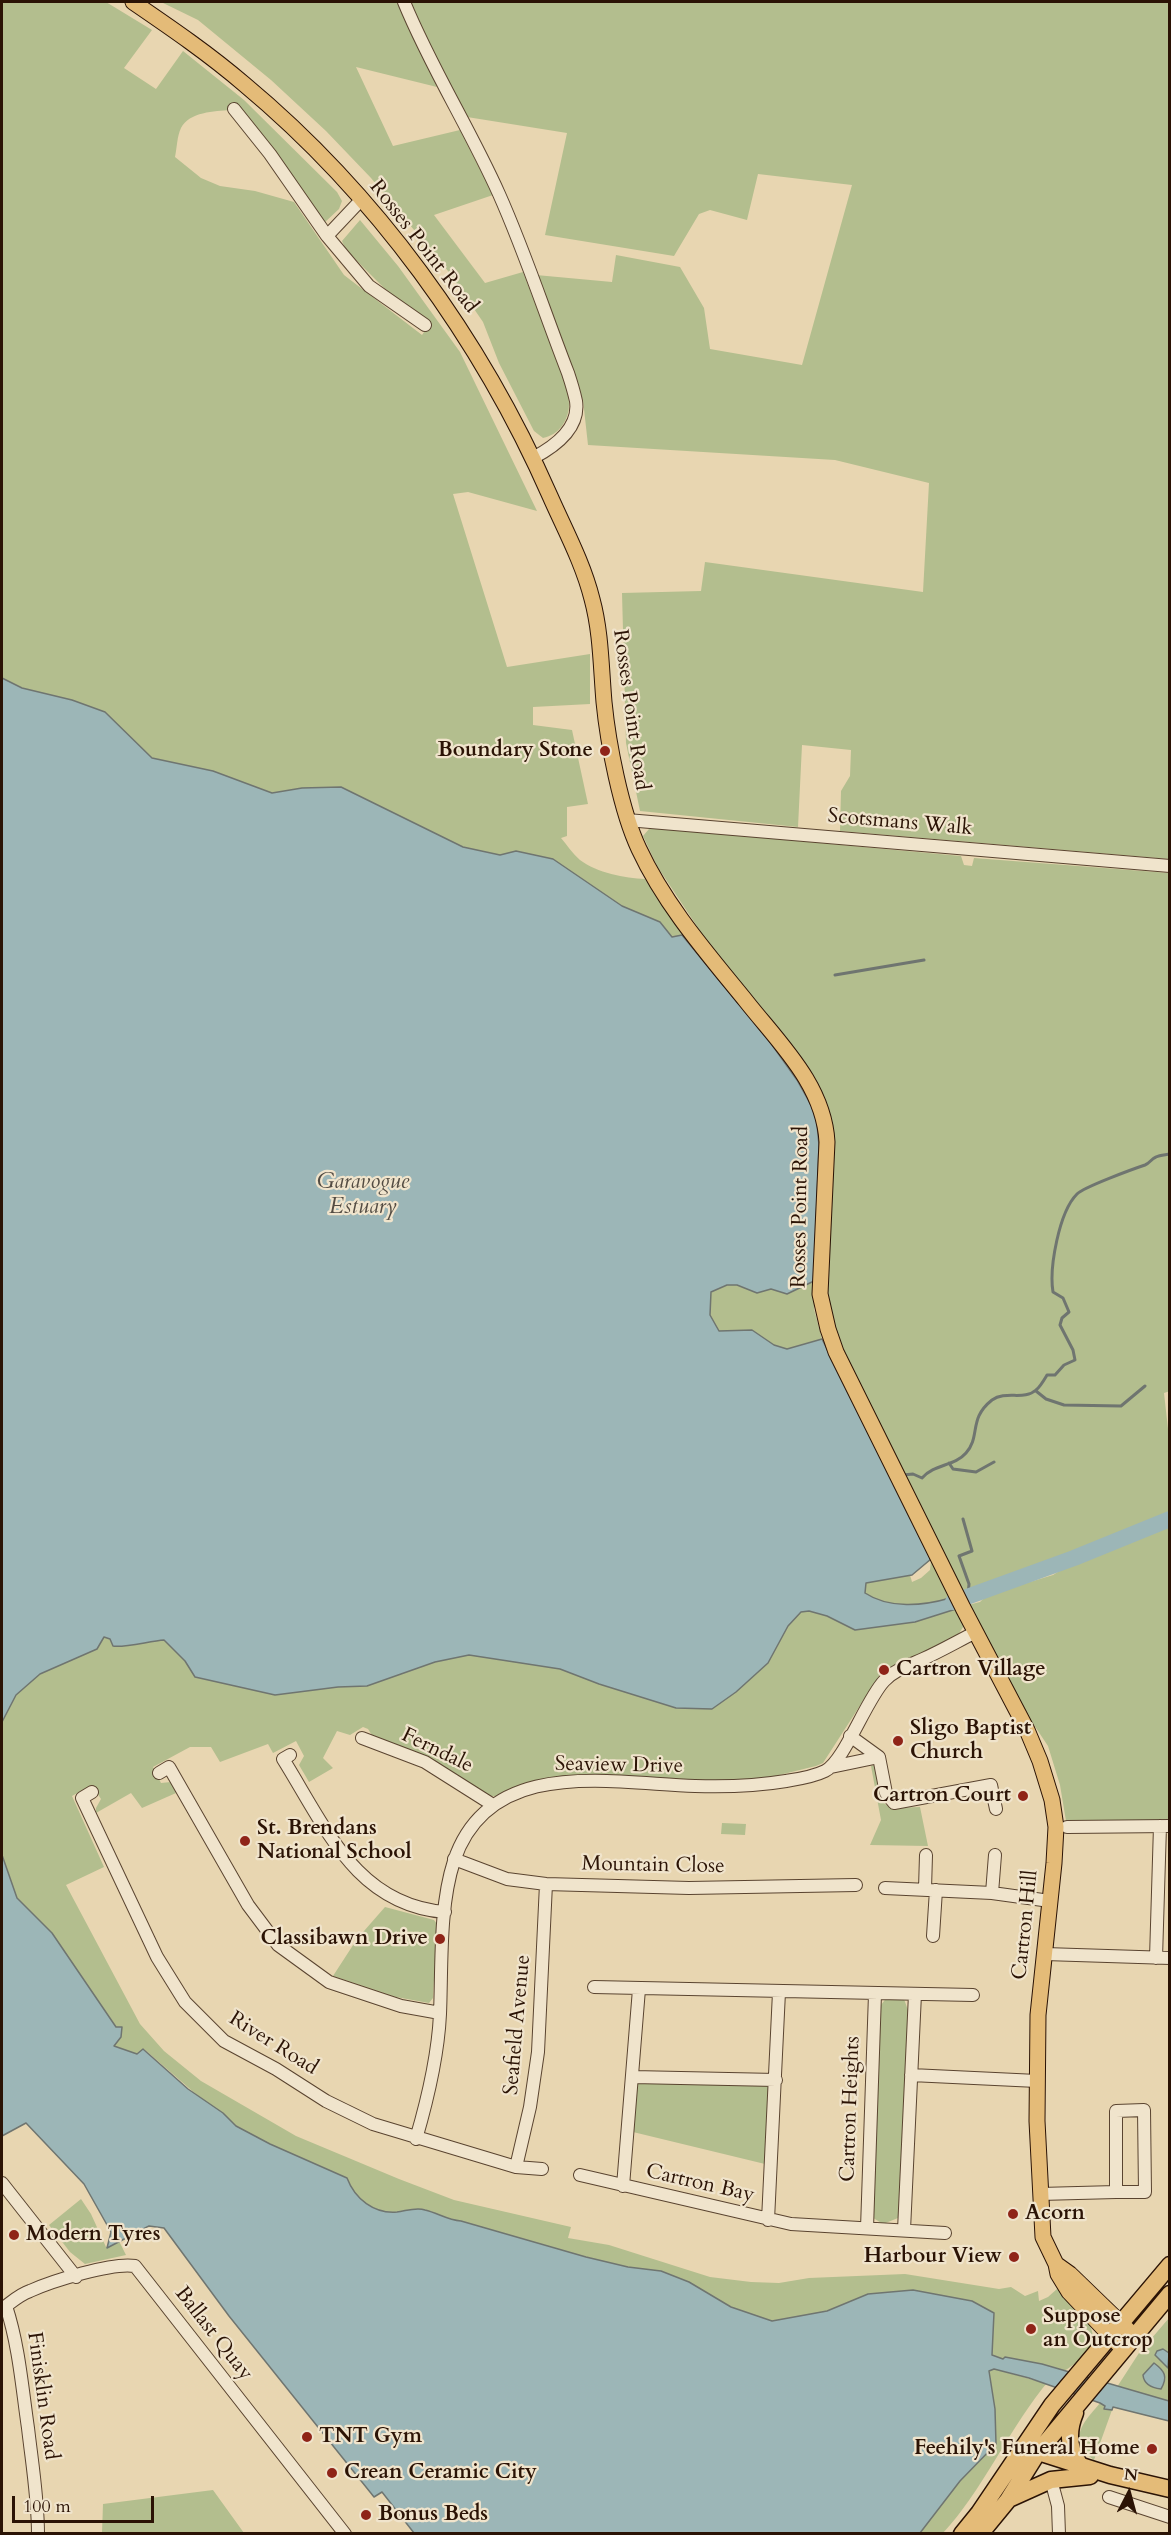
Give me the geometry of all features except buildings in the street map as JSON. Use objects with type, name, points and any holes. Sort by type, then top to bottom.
[{"type":"highway","points":[[980,2534],[1008,2500],[1052,2404],[1170,2265]]},
{"type":"highway","points":[[962,2534],[1028,2454],[1080,2401],[1170,2294]]},
{"type":"highway","points":[[1080,2401],[1071,2421],[1069,2438],[1080,2473]]},
{"type":"highway","points":[[1028,2454],[1080,2473],[1110,2475],[1170,2489]]},
{"type":"highway","points":[[1008,2500],[1031,2487],[1080,2473]]},
{"type":"main road","name":"Rosses Point Road","points":[[133,2],[214,59],[248,87],[335,171],[361,200],[415,265],[467,339],[533,458],[566,530],[592,598],[608,728],[627,820],[639,849],[690,932],[800,1070],[821,1106],[827,1142],[820,1293],[828,1329],[836,1352],[963,1608]]},
{"type":"main road","name":"Cartron Hill","points":[[963,1608],[1040,1761],[1052,1800],[1056,1827],[1038,2015],[1037,2081],[1043,2237],[1056,2264],[1070,2274],[1129,2343]]},
{"type":"street","points":[[404,2],[421,44],[472,138],[500,196],[568,373],[576,404],[572,426],[559,441],[533,458]]},
{"type":"street","points":[[234,109],[270,154],[327,236],[369,286],[426,325]]},
{"type":"street","points":[[327,236],[361,200]]},
{"type":"street","name":"Scotsmans Walk","points":[[627,820],[1170,866]]},
{"type":"street","points":[[831,1767],[872,1698],[888,1677],[976,1632]]},
{"type":"street","points":[[850,1736],[879,1756],[886,1793],[889,1800],[894,1803],[991,1785],[996,1809]]},
{"type":"street","name":"Ferndale","points":[[362,1738],[424,1762],[493,1804]]},
{"type":"street","points":[[290,1755],[283,1759],[350,1863],[384,1894],[423,1911],[445,1912]]},
{"type":"street","name":"Seaview Drive","points":[[416,2139],[431,2084],[440,2013],[445,1912],[454,1859],[475,1821],[493,1804],[519,1792],[545,1784],[570,1781],[749,1786],[799,1779],[827,1771],[831,1767],[879,1756]]},
{"type":"street","points":[[159,1773],[169,1767],[248,1905],[278,1945],[328,1982],[401,2006],[440,2013]]},
{"type":"street","name":"River Road","points":[[92,1792],[82,1798],[156,1957],[185,2002],[224,2041],[276,2069],[326,2101],[373,2124],[516,2168],[542,2169]]},
{"type":"street","points":[[1067,1827],[1165,1826],[1156,1958]]},
{"type":"street","points":[[926,1855],[933,1936]]},
{"type":"street","points":[[992,1893],[995,1855]]},
{"type":"street","name":"Mountain Close","points":[[454,1859],[507,1879],[546,1884],[689,1888],[856,1885]]},
{"type":"street","name":"Seafield Avenue","points":[[516,2168],[530,2107],[538,2052],[546,1884]]},
{"type":"street","points":[[885,1888],[992,1893],[1050,1901]]},
{"type":"street","points":[[1045,1954],[1170,1958]]},
{"type":"street","points":[[594,1987],[973,1995]]},
{"type":"street","name":"Cartron Bay","points":[[623,2186],[639,1989]]},
{"type":"street","name":"Cartron Bay","points":[[768,2220],[779,1992]]},
{"type":"street","name":"Cartron Heights","points":[[867,2228],[875,1994]]},
{"type":"street","points":[[904,2230],[915,1995]]},
{"type":"street","points":[[911,2075],[1037,2081]]},
{"type":"street","points":[[633,2077],[776,2080]]},
{"type":"street","points":[[1040,2194],[1145,2192],[1144,2110],[1116,2111],[1116,2192]]},
{"type":"street","name":"Cartron Bay","points":[[580,2175],[721,2206],[768,2220],[814,2227],[867,2228]]},
{"type":"street","points":[[2,2183],[76,2277]]},
{"type":"street","points":[[867,2228],[945,2233]]},
{"type":"street","name":"Ballast Quay","points":[[4,2306],[29,2291],[115,2266],[135,2266],[345,2534]]},
{"type":"street","name":"Finisklin Road","points":[[4,2306],[16,2341],[36,2489],[38,2534]]},
{"type":"street","points":[[1058,2506],[1062,2490],[1080,2473]]},
{"type":"street","points":[[1051,2480],[1058,2506],[1059,2534]]},
{"type":"street","points":[[1109,2497],[1170,2517]]},
{"type":"green space","points":[[2,2],[106,2],[152,30],[124,68],[156,89],[183,51],[244,100],[337,192],[342,201],[339,209],[323,224],[265,138],[236,104],[230,110],[203,113],[185,123],[181,128],[175,157],[201,178],[220,186],[255,191],[294,202],[344,275],[422,335],[431,322],[389,293],[346,250],[342,241],[360,220],[398,266],[460,352],[537,511],[468,492],[453,494],[507,667],[590,654],[590,704],[533,707],[533,725],[572,730],[588,804],[567,807],[567,836],[561,838],[587,865],[620,876],[645,879],[690,946],[770,1042],[797,1080],[816,1114],[814,1309],[822,1339],[965,1624],[958,1635],[881,1673],[823,1763],[763,1779],[715,1781],[634,1776],[557,1777],[533,1782],[498,1796],[490,1796],[375,1740],[368,1729],[363,1727],[350,1735],[337,1731],[323,1758],[333,1768],[309,1782],[299,1765],[304,1756],[296,1741],[273,1753],[268,1744],[220,1762],[211,1747],[190,1747],[153,1767],[161,1783],[171,1782],[176,1793],[142,1808],[131,1793],[96,1813],[101,1799],[92,1785],[72,1796],[104,1867],[66,1885],[140,2024],[164,2051],[201,2081],[296,2136],[454,2200],[571,2227],[568,2238],[609,2245],[710,2277],[779,2283],[809,2278],[905,2274],[999,2289],[1011,2287],[1025,2296],[1038,2291],[1039,2301],[1057,2289],[1076,2304],[1088,2320],[1093,2336],[1092,2343],[1082,2358],[1042,2389],[970,2499],[943,2533],[567,2533],[205,2102],[144,2049],[137,2054],[114,2046],[2,1936]],"holes":[[[931,1560],[930,1570],[912,1582],[910,1575]],[[1003,2359],[1037,2381],[995,2369],[989,2370]]]},
{"type":"green space","points":[[161,2],[398,2],[437,87],[356,67],[393,146],[460,130],[493,195],[434,215],[485,283],[523,272],[567,390],[569,410],[562,426],[554,434],[543,438],[534,431],[499,363],[483,322],[448,271],[371,178],[326,131],[271,80],[198,20]]},
{"type":"green space","points":[[409,2],[1169,2],[1169,859],[840,831],[841,791],[850,776],[851,750],[802,745],[798,827],[640,811],[626,743],[622,593],[701,591],[705,562],[923,592],[929,483],[835,460],[588,445],[583,400],[536,275],[612,282],[616,255],[680,267],[704,308],[710,349],[802,365],[852,185],[758,174],[747,220],[710,210],[699,214],[674,256],[545,235],[567,133],[467,117]]},
{"type":"green space","points":[[649,829],[961,856],[964,865],[972,866],[974,858],[1169,873],[1170,1391],[1164,1393],[1170,1447],[1169,1515],[1071,1558],[1000,1578],[963,1595],[839,1345],[827,1289],[832,1130],[657,866],[643,836]]},
{"type":"green space","points":[[1169,1524],[1169,1820],[1066,1821],[1060,1785],[1048,1746],[1032,1722],[968,1605],[980,1602],[987,1595],[1053,1575],[1067,1566]]},
{"type":"green space","points":[[874,1765],[877,1769],[883,1802],[890,1808],[920,1807],[928,1846],[870,1845],[881,1820],[871,1766]]},
{"type":"green space","points":[[722,1823],[746,1824],[745,1835],[721,1834]]},
{"type":"green space","points":[[385,1907],[434,1920],[437,1924],[433,1998],[429,2003],[396,1997],[333,1976],[357,1939]]},
{"type":"green space","points":[[887,1997],[904,1999],[909,2013],[898,2218],[883,2224],[870,2216],[878,2009]]},
{"type":"green space","points":[[637,2083],[770,2084],[765,2164],[633,2132]]},
{"type":"green space","points":[[81,2199],[91,2214],[106,2247],[119,2241],[126,2255],[85,2264],[70,2252],[49,2225]]},
{"type":"green space","points":[[1169,2318],[1169,2401],[1117,2387],[1139,2353]]},
{"type":"green space","points":[[1100,2403],[1105,2406],[1105,2409],[1112,2410],[1094,2460],[1081,2450],[1079,2436],[1083,2424]]},
{"type":"green space","points":[[213,2490],[244,2533],[102,2533],[103,2504]]},
{"type":"water","name":"Garavogue Estuary","points":[[2,678],[22,688],[72,700],[105,712],[152,758],[213,771],[272,793],[302,788],[341,787],[463,847],[500,855],[516,851],[553,859],[622,906],[660,922],[672,937],[682,935],[770,1042],[797,1080],[816,1114],[819,1145],[814,1281],[787,1294],[771,1289],[757,1293],[737,1285],[727,1285],[711,1292],[710,1315],[719,1331],[752,1330],[774,1345],[787,1349],[822,1339],[931,1559],[912,1575],[866,1583],[865,1593],[895,1604],[929,1603],[950,1598],[956,1609],[915,1622],[855,1630],[827,1616],[809,1611],[801,1612],[788,1626],[768,1663],[736,1692],[712,1709],[676,1708],[560,1669],[469,1655],[435,1662],[367,1686],[338,1687],[275,1695],[195,1677],[185,1661],[164,1640],[113,1646],[110,1639],[104,1637],[97,1649],[40,1674],[16,1695],[2,1722]]},
{"type":"water","points":[[2,1855],[17,1898],[52,1933],[116,2027],[122,2027],[121,2037],[114,2046],[137,2054],[143,2049],[188,2089],[223,2113],[236,2126],[270,2144],[347,2178],[360,2199],[373,2208],[389,2212],[422,2209],[586,2257],[628,2267],[661,2271],[689,2282],[731,2307],[772,2321],[827,2311],[868,2294],[913,2290],[972,2301],[994,2313],[992,2355],[1003,2359],[1005,2357],[1042,2364],[1169,2401],[1169,2421],[1113,2407],[1112,2410],[1104,2409],[1105,2406],[1100,2403],[1029,2378],[994,2369],[989,2371],[995,2409],[996,2444],[960,2481],[920,2533],[414,2533],[382,2492],[374,2497],[229,2316],[164,2228],[149,2226],[107,2248],[111,2232],[84,2184],[26,2123],[2,2136]]},
{"type":"water","points":[[1163,2349],[1169,2353],[1168,2368],[1155,2355],[1157,2351]]},
{"type":"water","points":[[1154,2363],[1164,2374],[1161,2389],[1149,2385],[1143,2375]]},
{"type":"waterway","points":[[835,975],[924,960]]},
{"type":"waterway","points":[[903,1475],[913,1474],[922,1478],[932,1470],[961,1457],[970,1447],[980,1414],[992,1400],[997,1397],[1031,1393],[1039,1387],[1047,1375],[1055,1375],[1064,1365],[1075,1360],[1073,1350],[1060,1325],[1062,1318],[1069,1312],[1063,1298],[1053,1292],[1052,1282],[1054,1255],[1065,1214],[1071,1202],[1081,1191],[1145,1165],[1158,1156],[1170,1154]]},
{"type":"waterway","points":[[1036,1391],[1046,1399],[1064,1405],[1121,1406],[1145,1386]]},
{"type":"waterway","points":[[949,1463],[953,1469],[976,1472],[994,1462]]},
{"type":"waterway","points":[[963,1519],[972,1551],[959,1556],[969,1584],[968,1596]]},
{"type":"waterway","points":[[953,1602],[1074,1558],[1170,1519]]},
{"type":"place","name":"Boundary Stone","points":[[605,751]]},
{"type":"place","name":"Cartron Village","points":[[884,1670]]},
{"type":"place","name":"Sligo Baptist Church","points":[[898,1741]]},
{"type":"place","name":"Cartron Court","points":[[1023,1796]]},
{"type":"place","name":"St. Brendans National School","points":[[245,1841]]},
{"type":"place","name":"Classibawn Drive","points":[[440,1939]]},
{"type":"place","name":"Acorn","points":[[1013,2214]]},
{"type":"place","name":"Modern Tyres","points":[[14,2235]]},
{"type":"place","name":"Harbour View","points":[[1014,2257]]},
{"type":"place","name":"Suppose an Outcrop","points":[[1031,2329]]},
{"type":"place","name":"TNT Gym","points":[[307,2437]]},
{"type":"place","name":"Feehily's Funeral Home","points":[[1152,2449]]},
{"type":"place","name":"Crean Ceramic City","points":[[332,2473]]},
{"type":"place","name":"Bonus Beds","points":[[366,2515]]}]
